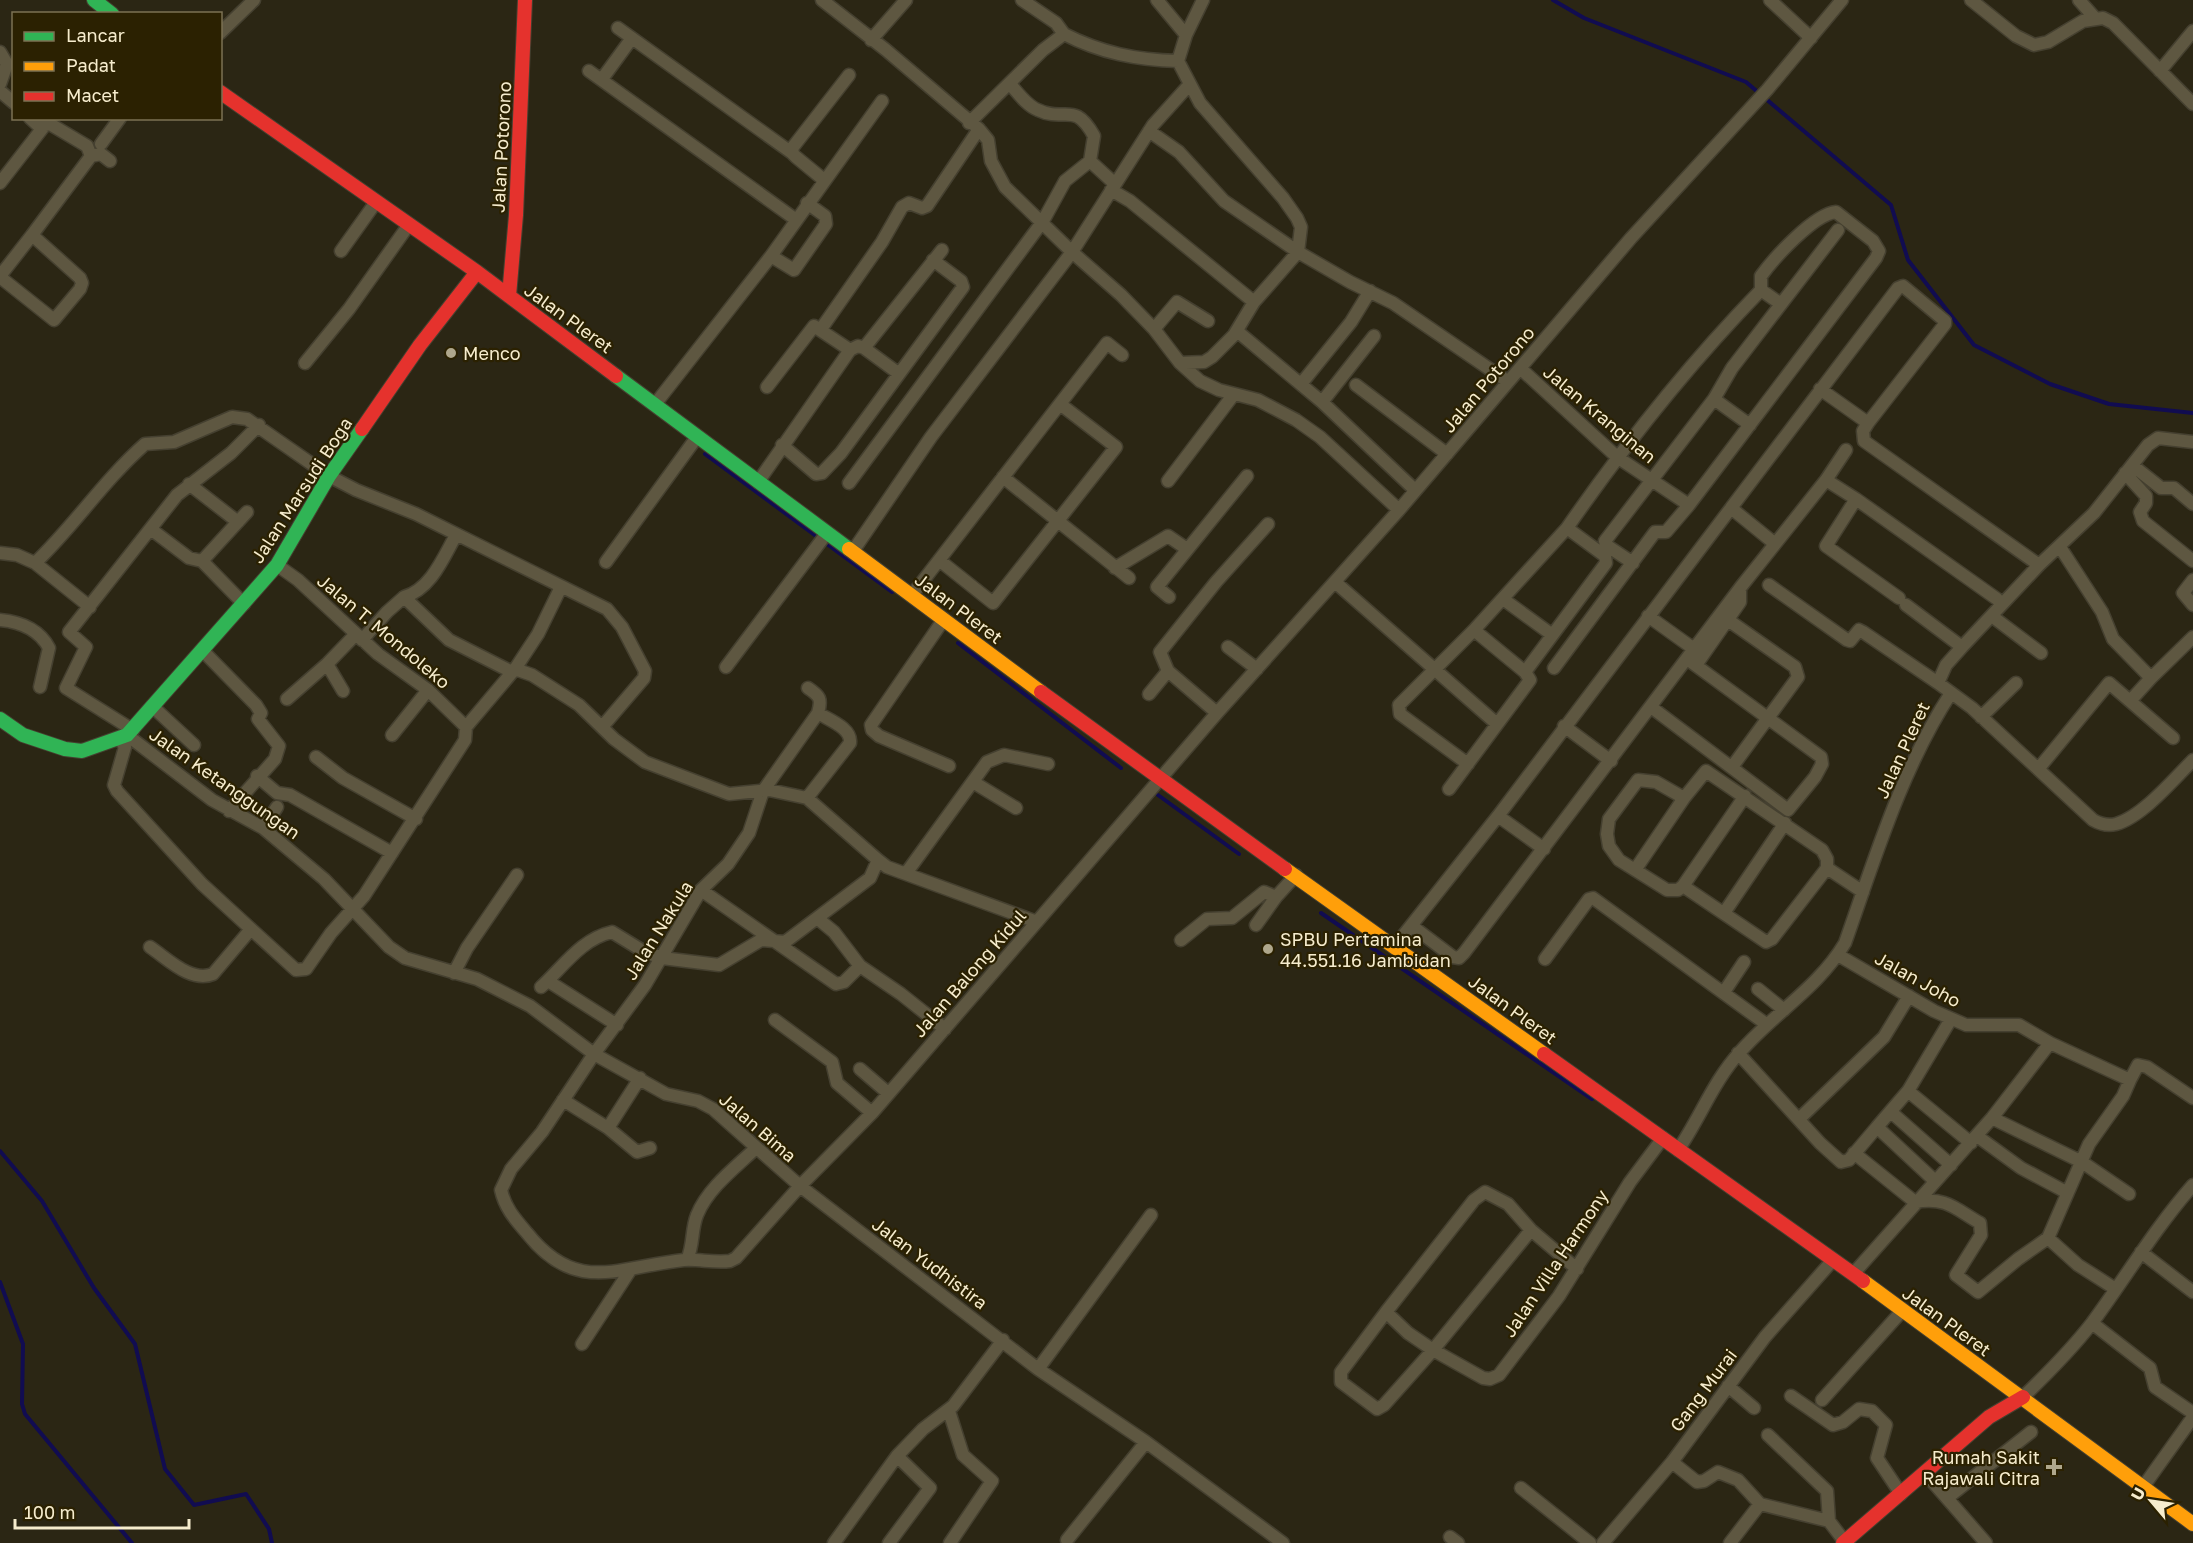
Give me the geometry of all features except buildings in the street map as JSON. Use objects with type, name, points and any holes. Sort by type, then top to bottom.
[{"type":"main road","points":[[94,0],[109,12]]},
{"type":"main road","name":"Jalan Potorono","points":[[509,296],[516,215],[525,0]]},
{"type":"main road","name":"Jalan Pleret","points":[[222,93],[509,296],[1161,781],[1853,1274],[2193,1524]]},
{"type":"main road","name":"Jalan Marsudi Boga","points":[[124,736],[203,651],[277,565],[329,476],[420,345],[477,273]]},
{"type":"main road","points":[[0,719],[23,735],[65,749],[82,751],[124,736]]},
{"type":"main road","points":[[1844,1542],[1989,1417],[2022,1397]]},
{"type":"street","points":[[222,31],[254,0]]},
{"type":"street","points":[[822,0],[988,140],[991,161],[1005,187],[1018,202],[1042,221],[1071,252],[1096,272],[1154,329],[1180,363],[1200,381],[1258,400],[1296,420],[1320,437],[1399,510]]},
{"type":"street","points":[[871,40],[906,0]]},
{"type":"street","points":[[1022,0],[1056,23],[1064,34],[1090,48],[1107,53],[1178,61]]},
{"type":"street","points":[[1157,0],[1186,35]]},
{"type":"street","points":[[1180,363],[1204,362],[1237,331],[1254,302],[1298,252],[1301,227],[1283,198],[1200,104],[1178,61],[1186,35],[1203,0]]},
{"type":"street","points":[[1770,0],[1811,38]]},
{"type":"street","name":"Jalan Potorono","points":[[1161,781],[1217,713],[1399,510],[1631,238],[1767,90],[1842,0]]},
{"type":"street","points":[[1971,0],[2016,36],[2034,45],[2048,42],[2094,17]]},
{"type":"street","points":[[2079,0],[2094,17],[2113,23],[2193,105]]},
{"type":"street","points":[[618,28],[792,153],[824,180]]},
{"type":"street","points":[[2160,71],[2193,31]]},
{"type":"street","points":[[821,329],[882,242],[902,207],[909,203],[922,208],[927,206],[974,126],[1043,50],[1064,34]]},
{"type":"street","points":[[602,79],[632,38]]},
{"type":"street","points":[[0,52],[7,64],[0,84]]},
{"type":"street","points":[[589,71],[795,219]]},
{"type":"street","points":[[792,153],[793,147],[849,75]]},
{"type":"street","points":[[849,483],[1042,221],[1065,180],[1090,161],[1094,136],[1082,119],[1070,112],[1051,114],[1037,110],[1010,84]]},
{"type":"street","points":[[853,551],[931,437],[1071,252],[1149,131],[1190,84]]},
{"type":"street","points":[[0,91],[12,101]]},
{"type":"street","points":[[656,404],[771,256],[795,219],[882,101]]},
{"type":"street","points":[[32,120],[41,128]]},
{"type":"street","points":[[32,235],[80,278],[82,284],[80,290],[54,320],[0,277],[32,235],[98,152],[119,120]]},
{"type":"street","points":[[0,183],[41,128],[50,124],[98,152]]},
{"type":"street","points":[[1149,131],[1179,152],[1224,201],[1298,252],[1419,320],[1507,381]]},
{"type":"street","points":[[1090,161],[1113,187],[1254,302]]},
{"type":"street","points":[[341,251],[376,202]]},
{"type":"street","points":[[771,256],[794,270],[826,224],[825,216],[807,203]]},
{"type":"street","points":[[1468,764],[1407,720],[1398,710],[1404,697],[1474,630],[1567,528],[1617,457],[1678,380],[1761,290],[1761,276],[1795,237],[1832,213],[1845,218],[1877,247],[1876,258],[1689,504],[1666,532],[1655,532],[1554,668]]},
{"type":"street","points":[[305,363],[349,309],[408,226]]},
{"type":"street","points":[[1633,563],[1606,545],[1605,541],[1714,399],[1732,368],[1838,230]]},
{"type":"street","points":[[864,348],[942,249]]},
{"type":"street","points":[[782,445],[816,474],[822,473],[841,453],[963,287],[961,281],[933,260]]},
{"type":"street","points":[[1395,946],[1498,816],[1898,288],[1903,286],[1945,321],[1945,324],[1868,423],[1863,431],[1864,441],[2040,566]]},
{"type":"street","points":[[1761,290],[1781,304]]},
{"type":"street","points":[[1301,384],[1351,322],[1370,291]]},
{"type":"street","points":[[1154,329],[1177,302],[1208,321]]},
{"type":"street","points":[[768,387],[813,327],[821,329],[850,350]]},
{"type":"street","points":[[1237,331],[1322,402],[1415,490]]},
{"type":"street","points":[[1322,402],[1374,336]]},
{"type":"street","points":[[912,595],[1107,343],[1122,355]]},
{"type":"street","points":[[758,482],[850,350],[858,346],[864,348],[898,374]]},
{"type":"street","name":"Jalan Kranginan","points":[[1520,368],[1617,457],[1689,504]]},
{"type":"street","points":[[1356,386],[1447,454]]},
{"type":"street","points":[[1820,389],[1868,423]]},
{"type":"street","points":[[1168,481],[1234,394]]},
{"type":"street","points":[[1714,399],[1750,425]]},
{"type":"street","points":[[939,560],[993,603],[1116,447],[1060,404]]},
{"type":"street","points":[[35,563],[49,552],[87,503],[145,444],[181,440],[232,417],[247,419],[259,425],[329,476],[356,490],[416,514],[507,561],[543,575],[561,587],[607,609],[622,627],[645,671],[644,678],[602,727]]},
{"type":"street","points":[[0,553],[17,555],[35,563],[90,607],[177,495],[214,467],[259,425]]},
{"type":"street","points":[[606,562],[697,437]]},
{"type":"street","points":[[1938,682],[1946,665],[2094,513],[2148,445],[2158,438],[2193,442]]},
{"type":"street","points":[[1692,658],[1740,588],[1826,480],[1846,450]]},
{"type":"street","points":[[2129,469],[2161,488],[2174,488],[2193,504]]},
{"type":"street","points":[[2129,469],[2146,496],[2146,503],[2140,512],[2143,521],[2193,561]]},
{"type":"street","points":[[1169,597],[1156,587],[1247,476]]},
{"type":"street","points":[[1003,477],[1129,578]]},
{"type":"street","points":[[1826,480],[1997,599]]},
{"type":"street","points":[[189,484],[238,522]]},
{"type":"street","points":[[1856,499],[1826,546],[1962,647]]},
{"type":"street","points":[[1731,508],[1774,543]]},
{"type":"street","points":[[202,561],[208,558],[247,512]]},
{"type":"street","points":[[1217,713],[1168,671],[1160,652],[1216,582],[1268,524]]},
{"type":"street","points":[[1525,672],[1607,559],[1567,528]]},
{"type":"street","points":[[152,530],[189,558],[202,561],[244,604]]},
{"type":"street","points":[[726,667],[827,533]]},
{"type":"street","points":[[287,699],[404,597],[418,592],[428,581],[456,535]]},
{"type":"street","points":[[1115,568],[1168,536],[1187,549]]},
{"type":"street","points":[[2060,547],[2102,612],[2113,639],[2151,678]]},
{"type":"street","name":"Jalan T. Mondoleko","points":[[277,565],[298,580],[359,637],[428,690],[466,727]]},
{"type":"street","points":[[2193,580],[2183,593],[2193,605]]},
{"type":"street","points":[[1335,582],[1432,670],[1497,724]]},
{"type":"street","points":[[1769,585],[1847,640],[1850,641],[1859,630],[1938,682],[2039,768],[2093,820],[2103,825],[2116,824],[2138,811],[2193,760]]},
{"type":"street","points":[[124,736],[125,747],[114,785],[117,791],[202,884],[296,969],[303,971],[331,933],[355,909],[416,819],[465,740],[466,727],[513,670],[538,634],[561,587]]},
{"type":"street","points":[[1412,926],[1453,957],[1459,958],[1651,707],[1728,620],[1740,602],[1740,588]]},
{"type":"street","points":[[404,597],[449,639],[513,670],[532,675],[579,705],[645,762],[729,794],[763,791],[807,798],[887,867],[907,872],[1037,922]]},
{"type":"street","points":[[1503,599],[1551,634]]},
{"type":"street","name":"Jalan Ketanggungan","points":[[90,607],[69,632],[86,647],[66,688],[124,736],[229,811],[263,828],[355,909],[389,947],[405,958],[454,973]]},
{"type":"street","points":[[1648,616],[1692,658],[1767,718],[1821,757],[1822,764],[1815,777],[1788,810],[1651,707]]},
{"type":"street","points":[[1993,617],[2041,652]]},
{"type":"street","points":[[945,619],[871,725],[872,730],[879,736],[949,766]]},
{"type":"street","points":[[0,620],[18,622],[44,638],[49,648],[40,687]]},
{"type":"street","points":[[1728,620],[1778,654],[1798,671],[1795,683],[1732,767]]},
{"type":"street","points":[[1449,789],[1530,680],[1525,672],[1474,630]]},
{"type":"street","points":[[2131,700],[2193,637]]},
{"type":"street","points":[[1228,647],[1257,669]]},
{"type":"street","points":[[203,651],[256,705],[261,713],[258,719],[261,726],[278,744],[275,759],[257,776],[229,811]]},
{"type":"street","points":[[327,664],[343,692]]},
{"type":"street","points":[[1149,694],[1168,671]]},
{"type":"street","points":[[1981,717],[2016,683]]},
{"type":"street","points":[[2039,768],[2109,683],[2173,738]]},
{"type":"street","points":[[807,798],[850,743],[847,731],[818,713],[821,701],[819,696],[808,688]]},
{"type":"street","points":[[392,735],[428,690]]},
{"type":"street","name":"Jalan Pleret","points":[[1678,1150],[1738,1053],[1766,1024],[1814,985],[1838,955],[1845,943],[1902,788],[1932,722],[1950,693]]},
{"type":"street","points":[[152,706],[194,745]]},
{"type":"street","name":"Jalan Nakula","points":[[631,1269],[582,1273],[562,1264],[537,1246],[503,1201],[501,1190],[504,1180],[617,1025],[662,958],[701,890],[728,864],[749,833],[763,791],[818,713]]},
{"type":"street","points":[[1564,726],[1611,761]]},
{"type":"street","points":[[316,757],[343,778],[416,819]]},
{"type":"street","points":[[907,872],[993,758],[1019,757],[1048,764]]},
{"type":"street","points":[[1635,870],[1684,798],[1706,771],[1822,850],[1827,868],[1863,892]]},
{"type":"street","points":[[257,776],[277,793],[290,795],[392,853]]},
{"type":"street","points":[[1684,798],[1656,782],[1638,780],[1611,814],[1606,834],[1609,846],[1619,860],[1667,890],[1678,890],[1683,886],[1745,796]]},
{"type":"street","name":"Jalan Balong Kidul","points":[[631,1269],[687,1260],[715,1263],[736,1258],[800,1186],[872,1113],[1161,781]]},
{"type":"street","points":[[974,782],[1016,808]]},
{"type":"street","points":[[263,828],[277,807]]},
{"type":"street","points":[[1498,816],[1544,849]]},
{"type":"street","points":[[1724,913],[1785,823]]},
{"type":"street","points":[[617,1025],[545,984],[572,954],[603,934],[612,932],[643,951],[662,958],[719,964],[761,940],[777,944],[792,939],[870,879],[878,860]]},
{"type":"street","points":[[1683,886],[1766,942],[1827,868]]},
{"type":"street","points":[[454,973],[467,948],[517,875]]},
{"type":"street","points":[[1256,925],[1276,897],[1296,875]]},
{"type":"street","points":[[701,890],[836,984],[844,982],[860,966]]},
{"type":"street","points":[[1181,940],[1207,919],[1232,918],[1264,892],[1276,897]]},
{"type":"street","points":[[1545,959],[1589,899],[1593,898],[1766,1024]]},
{"type":"street","points":[[817,918],[834,932],[860,966],[945,1029]]},
{"type":"street","points":[[150,947],[185,971],[206,977],[213,974],[251,929]]},
{"type":"street","name":"Jalan Joho","points":[[1838,955],[1951,1019],[1975,1026],[2019,1026],[2130,1080]]},
{"type":"street","points":[[1724,992],[1744,962]]},
{"type":"street","name":"Jalan Bima","points":[[454,973],[477,978],[530,1006],[594,1054],[666,1094],[698,1101],[713,1109],[800,1186]]},
{"type":"street","points":[[1758,989],[1784,1010]]},
{"type":"street","points":[[1799,1119],[1884,1037],[1909,996]]},
{"type":"street","points":[[1738,1053],[1836,1159],[1845,1162],[1908,1091],[1951,1019]]},
{"type":"street","points":[[775,1020],[832,1062],[837,1083],[872,1113]]},
{"type":"street","points":[[1853,1274],[1915,1202],[1974,1140],[2050,1043]]},
{"type":"street","points":[[1854,1153],[1915,1202],[1935,1199],[1980,1223],[1981,1235],[1956,1275],[1974,1291],[1981,1290],[2018,1259],[2048,1238],[2066,1192],[2089,1144],[2123,1096],[2130,1080],[2141,1065],[2172,1081],[2193,1098]]},
{"type":"street","points":[[860,1068],[888,1093]]},
{"type":"street","points":[[608,1128],[640,1078]]},
{"type":"street","points":[[1908,1091],[1974,1140],[2066,1192]]},
{"type":"street","points":[[563,1100],[608,1128],[637,1152],[650,1148]]},
{"type":"street","points":[[1891,1112],[1951,1165]]},
{"type":"street","points":[[1992,1118],[2082,1162],[2128,1194]]},
{"type":"street","points":[[1877,1127],[1935,1181]]},
{"type":"street","name":"Jalan Villa Harmony","points":[[1386,1312],[1432,1350],[1483,1378],[1490,1379],[1498,1375],[1577,1269],[1630,1182],[1663,1138]]},
{"type":"street","points":[[687,1260],[693,1245],[692,1231],[705,1200],[756,1148]]},
{"type":"street","points":[[2022,1397],[2052,1370],[2092,1323],[2114,1288],[2193,1185]]},
{"type":"street","name":"Jalan Yudhistira","points":[[800,1186],[1038,1369],[1146,1442],[1283,1543]]},
{"type":"street","points":[[1531,1230],[1382,1408],[1372,1408],[1343,1385],[1339,1378],[1341,1372],[1479,1194],[1485,1192],[1493,1194],[1508,1204],[1531,1230],[1577,1269]]},
{"type":"street","points":[[1038,1369],[1151,1215]]},
{"type":"street","points":[[2048,1238],[2078,1265],[2114,1288]]},
{"type":"street","points":[[2141,1252],[2193,1292]]},
{"type":"street","name":"Gang Murai","points":[[1603,1543],[1672,1462],[1802,1292],[1833,1260]]},
{"type":"street","points":[[582,1344],[631,1269]]},
{"type":"street","points":[[1822,1400],[1902,1311]]},
{"type":"street","points":[[2092,1323],[2150,1368],[2155,1387],[2193,1413]]},
{"type":"street","points":[[834,1543],[897,1456],[923,1429],[949,1411],[1003,1340]]},
{"type":"street","points":[[1728,1386],[1754,1408]]},
{"type":"street","points":[[1791,1396],[1833,1425],[1843,1422],[1859,1409],[1872,1411],[1886,1425],[1877,1458],[1901,1494]]},
{"type":"street","points":[[949,1411],[963,1455],[992,1481],[950,1543]]},
{"type":"street","points":[[2143,1487],[2193,1417]]},
{"type":"street","points":[[1947,1498],[2031,1432]]},
{"type":"street","points":[[1768,1435],[1827,1491],[1829,1521],[1844,1542]]},
{"type":"street","points":[[1067,1540],[1146,1442]]},
{"type":"street","points":[[889,1543],[930,1488],[897,1456]]},
{"type":"street","points":[[1672,1462],[1697,1482],[1704,1481],[1718,1472],[1738,1480],[1760,1504],[1829,1521]]},
{"type":"street","points":[[1925,1473],[1986,1543]]},
{"type":"street","points":[[1521,1488],[1590,1543]]},
{"type":"street","points":[[1730,1543],[1760,1504]]},
{"type":"waterway","points":[[1553,0],[1584,18],[1746,82],[1891,205],[1908,260],[1974,345],[2050,384],[2109,404],[2193,413]]},
{"type":"waterway","points":[[705,454],[892,592]]},
{"type":"waterway","points":[[958,643],[1121,768]]},
{"type":"waterway","points":[[1158,795],[1239,854]]},
{"type":"waterway","points":[[1321,913],[1592,1099]]},
{"type":"waterway","points":[[0,1151],[42,1201],[94,1288],[135,1344],[165,1469],[194,1505],[246,1494],[269,1529],[272,1543]]},
{"type":"waterway","points":[[0,1282],[23,1344],[22,1404],[25,1414],[132,1543]]},
{"type":"traffic: fast","points":[[94,0],[109,12]]},
{"type":"traffic: fast","points":[[616,376],[849,549]]},
{"type":"traffic: fast","points":[[0,719],[23,735],[65,749],[82,751],[127,735],[277,565],[329,476],[362,429]]},
{"type":"traffic: slow","points":[[849,549],[1041,692]]},
{"type":"traffic: slow","points":[[1285,869],[1544,1054]]},
{"type":"traffic: slow","points":[[1863,1281],[2193,1524]]},
{"type":"traffic: jam","points":[[509,296],[516,215],[525,0]]},
{"type":"traffic: jam","points":[[222,93],[477,272],[616,376]]},
{"type":"traffic: jam","points":[[362,429],[420,345],[477,272]]},
{"type":"traffic: jam","points":[[1041,692],[1285,869]]},
{"type":"traffic: jam","points":[[1544,1054],[1863,1281]]},
{"type":"traffic: jam","points":[[1843,1543],[1989,1417],[2023,1397]]},
{"type":"place","name":"Menco","points":[[451,353]]},
{"type":"place","name":"SPBU Pertamina 44.551.16 Jambidan","points":[[1268,949]]},
{"type":"place","name":"Rumah Sakit Rajawali Citra","points":[[2054,1467]]}]
